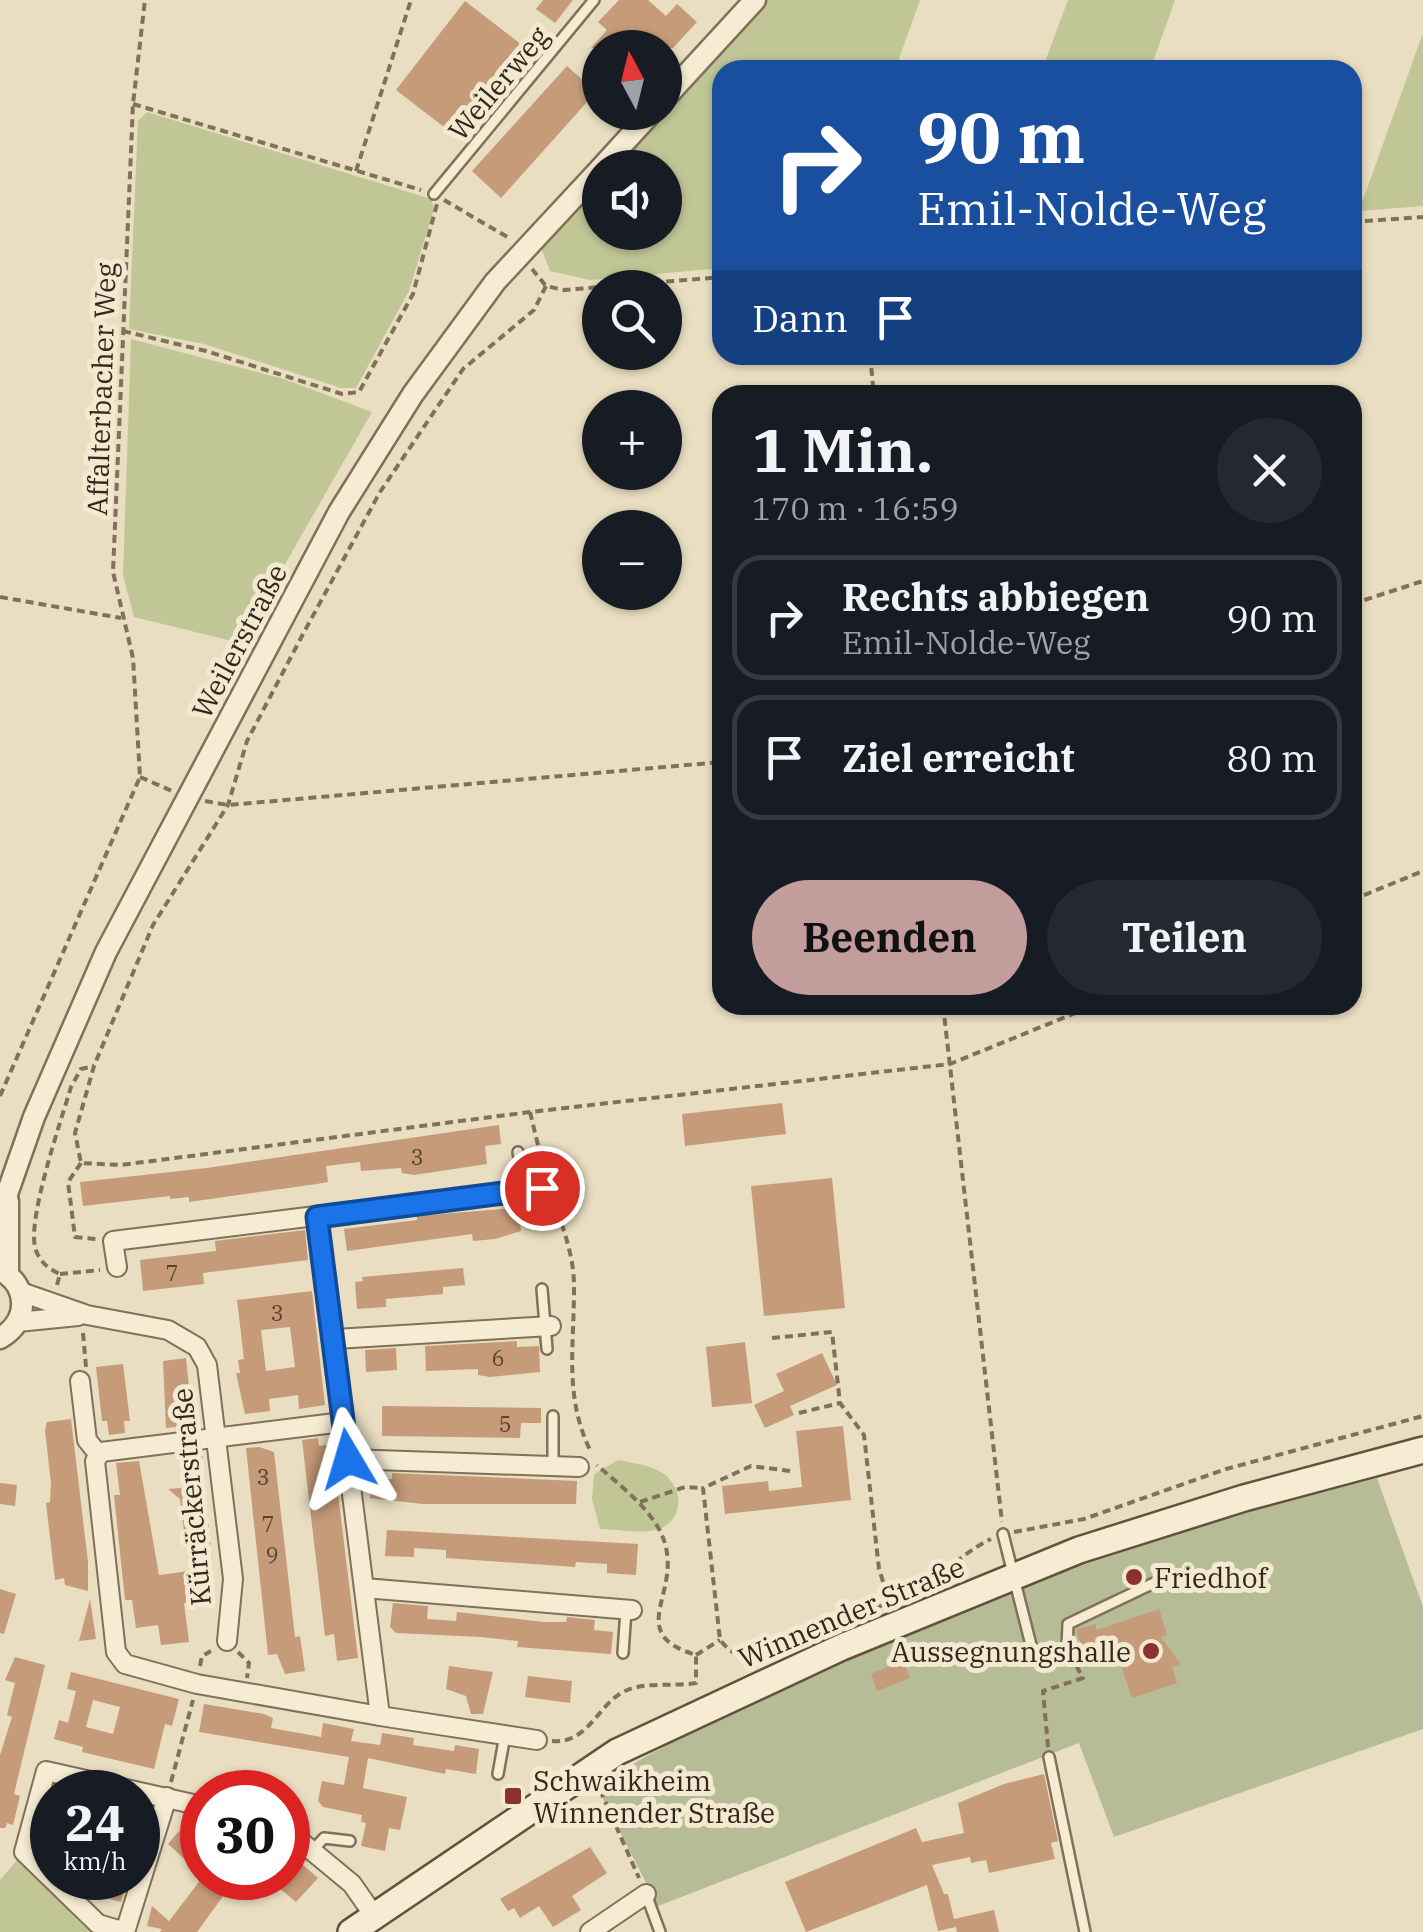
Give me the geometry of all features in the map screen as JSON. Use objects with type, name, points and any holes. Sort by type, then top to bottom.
[{"type":"main road","name":"Winnender Straße","points":[[351,1932],[617,1752],[842,1647],[1011,1576],[1244,1498],[1423,1450]]},
{"type":"street","points":[[682,79],[755,0]]},
{"type":"street","name":"Weilerstraße","points":[[617,150],[636,130]]},
{"type":"street","name":"Weilerstraße","points":[[0,1214],[5,1188],[106,952],[339,512],[413,394],[496,282],[582,189]]},
{"type":"street","name":"Weilerstraße","points":[[4,1272],[5,1188]]},
{"type":"street","points":[[117,1267],[113,1241],[533,1189]]},
{"type":"street","points":[[317,1217],[380,1716]]},
{"type":"street","points":[[0,1338],[18,1322],[21,1292],[4,1272]]},
{"type":"street","name":"Kürräckerstraße","points":[[21,1292],[51,1311],[85,1324],[168,1330],[197,1346],[206,1365],[217,1435],[233,1579],[227,1640]]},
{"type":"street","name":"Kürräckerstraße","points":[[18,1322],[51,1311]]},
{"type":"street","points":[[334,1338],[548,1326]]},
{"type":"street","points":[[80,1381],[87,1440],[99,1455]]},
{"type":"street","points":[[343,1422],[217,1435],[99,1455],[95,1461],[119,1658],[134,1668],[197,1684],[537,1740]]},
{"type":"street","points":[[348,1459],[579,1467]]},
{"type":"street","points":[[364,1588],[629,1610]]},
{"type":"street","points":[[167,1796],[125,1932],[98,1924],[24,1852],[46,1770],[167,1796],[180,1800]]},
{"type":"street","points":[[310,1848],[352,1884],[375,1917]]},
{"type":"street","points":[[590,1932],[646,1894]]},
{"type":"lane","name":"Weilerweg","points":[[434,194],[594,0]]},
{"type":"lane","points":[[518,1152],[533,1189],[528,1210]]},
{"type":"lane","points":[[542,1288],[547,1350]]},
{"type":"lane","points":[[553,1416],[553,1466]]},
{"type":"lane","points":[[1004,1534],[1032,1653],[1042,1658],[1067,1648],[1068,1624],[1156,1582]]},
{"type":"lane","points":[[623,1654],[629,1610]]},
{"type":"lane","points":[[498,1774],[506,1735]]},
{"type":"lane","points":[[1049,1757],[1085,1932]]},
{"type":"lane","points":[[313,1850],[324,1838],[350,1841]]},
{"type":"lane","points":[[646,1894],[660,1932]]},
{"type":"path","name":"Affalterbacher Weg","points":[[140,777],[133,658],[121,618],[114,572],[133,104],[145,0]]},
{"type":"path","points":[[356,171],[411,0]]},
{"type":"path","points":[[133,104],[434,194],[502,231],[524,252],[546,286],[564,290],[712,278]]},
{"type":"path","points":[[124,331],[206,350],[342,394],[359,392],[413,294],[438,207],[434,194]]},
{"type":"path","points":[[1362,221],[1423,217]]},
{"type":"path","points":[[113,1241],[75,1237],[68,1182],[81,1163],[75,1133],[94,1066],[153,925],[228,805],[247,741],[380,492],[464,369],[534,310],[546,286]]},
{"type":"path","points":[[1362,601],[1423,580]]},
{"type":"path","points":[[0,597],[121,618]]},
{"type":"path","points":[[0,1096],[140,777],[187,797],[228,805],[712,763]]},
{"type":"path","points":[[1362,896],[1423,872]]},
{"type":"path","points":[[944,1015],[1004,1534]]},
{"type":"path","points":[[81,1163],[121,1165],[530,1112],[950,1064],[1071,1015]]},
{"type":"path","points":[[94,1066],[81,1069],[71,1087],[37,1218],[35,1251],[48,1269],[60,1274],[117,1267]]},
{"type":"path","points":[[530,1112],[566,1238],[575,1288],[570,1384],[578,1425],[596,1464],[638,1502],[662,1534],[668,1585],[656,1624],[658,1634],[670,1647],[696,1655],[720,1640]]},
{"type":"path","points":[[60,1274],[50,1330],[85,1324],[100,1335]]},
{"type":"path","points":[[80,1381],[87,1380],[85,1324]]},
{"type":"path","points":[[772,1338],[832,1332],[840,1403],[864,1435],[879,1569],[889,1600]]},
{"type":"path","points":[[798,1413],[840,1403]]},
{"type":"path","points":[[703,1488],[720,1640],[730,1652],[746,1655],[926,1583],[1004,1534],[1084,1519],[1226,1468],[1423,1416]]},
{"type":"path","points":[[638,1502],[685,1487],[703,1488],[751,1466],[790,1471]]},
{"type":"path","points":[[167,1796],[202,1656],[227,1640],[249,1663],[245,1692]]},
{"type":"path","points":[[1049,1757],[1043,1691],[1083,1678],[1067,1648]]},
{"type":"path","points":[[537,1740],[563,1742],[599,1719],[622,1692],[696,1682],[700,1666],[696,1655]]},
{"type":"path","points":[[600,1790],[646,1894]]},
{"type":"green space","points":[[766,0],[920,0],[899,60],[712,60],[712,269],[582,270],[582,278],[550,271],[541,248],[582,201],[582,250],[682,250],[682,150],[628,150],[646,130],[682,130],[682,91]]},
{"type":"green space","points":[[1068,0],[1175,0],[1154,60],[1046,60]]},
{"type":"green space","points":[[1423,33],[1423,206],[1362,211]]},
{"type":"green space","points":[[147,112],[431,199],[434,209],[409,291],[356,388],[341,388],[204,344],[129,329],[138,121]]},
{"type":"green space","points":[[131,339],[284,379],[372,412],[240,643],[134,617],[123,575]]},
{"type":"green space","points":[[618,1460],[654,1468],[672,1482],[678,1499],[668,1524],[643,1531],[600,1529],[592,1499],[594,1474]]},
{"type":"green space","points":[[1377,1478],[1423,1607],[1423,1729],[1114,1837],[1079,1743],[658,1906],[599,1791],[638,1761],[708,1722],[992,1592],[1180,1530]]},
{"type":"green space","points":[[17,1860],[30,1873],[30,1900],[58,1900],[90,1932],[0,1932],[0,1880]]},
{"type":"building","points":[[543,0],[573,0],[555,23],[536,9]]},
{"type":"building","points":[[619,0],[648,0],[666,16],[677,4],[697,22],[682,38],[682,30],[607,30],[598,22]]},
{"type":"building","points":[[465,1],[522,45],[453,134],[396,90]]},
{"type":"building","points":[[567,66],[582,79],[582,108],[501,198],[472,171]]},
{"type":"building","points":[[782,1103],[786,1134],[685,1146],[682,1114]]},
{"type":"building","points":[[499,1125],[501,1144],[485,1146],[487,1164],[414,1175],[402,1173],[401,1168],[361,1171],[360,1162],[326,1166],[328,1182],[317,1184],[189,1202],[189,1197],[170,1196],[83,1206],[80,1182],[207,1168]]},
{"type":"building","points":[[832,1178],[845,1308],[764,1316],[751,1186]]},
{"type":"building","points":[[519,1209],[521,1231],[495,1239],[473,1241],[472,1234],[347,1251],[344,1229],[417,1220],[417,1216]]},
{"type":"building","points":[[305,1230],[308,1260],[203,1273],[204,1284],[143,1291],[140,1260],[216,1251],[215,1241]]},
{"type":"building","points":[[463,1268],[465,1285],[443,1287],[443,1294],[386,1299],[386,1307],[357,1309],[355,1282],[363,1281],[362,1277]]},
{"type":"building","points":[[312,1291],[325,1405],[299,1409],[298,1395],[269,1399],[270,1411],[245,1414],[236,1373],[240,1373],[238,1360],[244,1359],[237,1300]],"holes":[[[290,1327],[295,1367],[266,1371],[261,1330]]]},
{"type":"building","points":[[517,1341],[517,1347],[539,1346],[540,1372],[490,1377],[478,1375],[478,1369],[426,1371],[425,1346]]},
{"type":"building","points":[[745,1342],[752,1403],[712,1407],[706,1347]]},
{"type":"building","points":[[396,1348],[397,1370],[366,1372],[365,1350]]},
{"type":"building","points":[[822,1353],[837,1385],[790,1406],[794,1415],[765,1428],[754,1405],[784,1391],[776,1374]]},
{"type":"building","points":[[186,1358],[193,1425],[166,1428],[163,1361]]},
{"type":"building","points":[[123,1364],[130,1421],[124,1421],[125,1433],[109,1435],[107,1421],[102,1421],[96,1367]]},
{"type":"building","points":[[382,1406],[541,1408],[541,1423],[521,1423],[520,1438],[382,1436]]},
{"type":"building","points":[[71,1419],[88,1591],[65,1585],[64,1578],[55,1580],[46,1503],[50,1502],[51,1483],[47,1422]]},
{"type":"building","points":[[843,1426],[851,1500],[725,1514],[722,1486],[768,1481],[769,1491],[802,1487],[796,1431]]},
{"type":"building","points":[[318,1438],[319,1446],[332,1444],[358,1658],[337,1661],[334,1634],[325,1636],[302,1440]]},
{"type":"building","points":[[246,1448],[274,1452],[295,1637],[300,1636],[305,1671],[285,1674],[277,1654],[268,1655]]},
{"type":"building","points":[[202,1452],[213,1573],[197,1575],[200,1601],[184,1603],[189,1642],[161,1645],[158,1625],[136,1628],[132,1600],[125,1600],[114,1495],[120,1495],[116,1463],[139,1461],[159,1575],[189,1571],[180,1499],[168,1489],[182,1488],[178,1455]]},
{"type":"building","points":[[392,1473],[577,1481],[576,1504],[423,1504],[370,1498],[371,1479],[392,1479]]},
{"type":"building","points":[[0,1483],[17,1485],[15,1506],[0,1504]]},
{"type":"building","points":[[387,1530],[638,1544],[636,1575],[607,1573],[607,1564],[576,1562],[575,1567],[446,1558],[446,1550],[414,1548],[414,1557],[385,1556]]},
{"type":"building","points":[[0,1589],[16,1594],[4,1634],[0,1633]]},
{"type":"building","points":[[90,1599],[96,1639],[79,1641]]},
{"type":"building","points":[[393,1603],[428,1606],[427,1619],[456,1621],[457,1612],[544,1622],[566,1622],[567,1617],[595,1620],[594,1630],[613,1632],[611,1654],[517,1647],[518,1641],[481,1637],[396,1633],[390,1627]]},
{"type":"building","name":"Aussegnungshalle","points":[[1159,1609],[1167,1635],[1161,1637],[1180,1664],[1172,1667],[1177,1683],[1132,1698],[1116,1651],[1086,1661],[1076,1630],[1095,1624],[1097,1630]]},
{"type":"building","points":[[15,1657],[45,1665],[14,1794],[20,1796],[13,1825],[7,1823],[0,1828],[0,1755],[12,1717],[7,1715],[15,1683],[5,1680]]},
{"type":"building","points":[[903,1661],[910,1678],[877,1691],[871,1674]]},
{"type":"building","points":[[449,1666],[493,1672],[483,1714],[471,1714],[466,1696],[446,1689]]},
{"type":"building","points":[[71,1672],[179,1699],[172,1726],[165,1724],[154,1769],[82,1752],[83,1747],[54,1739],[59,1720],[68,1723],[76,1691],[67,1689]],"holes":[[[93,1700],[120,1707],[113,1734],[86,1727]]]},
{"type":"building","points":[[528,1676],[572,1681],[570,1703],[525,1697]]},
{"type":"building","points":[[204,1704],[264,1714],[273,1718],[271,1728],[321,1737],[323,1723],[354,1729],[351,1741],[380,1745],[382,1733],[414,1738],[413,1745],[454,1751],[455,1745],[479,1749],[476,1774],[446,1769],[445,1774],[368,1758],[363,1788],[407,1797],[400,1830],[389,1828],[385,1851],[361,1846],[366,1823],[361,1822],[362,1815],[323,1807],[318,1801],[322,1781],[344,1785],[349,1757],[199,1732]]},
{"type":"building","points":[[1044,1774],[1058,1841],[1051,1843],[1055,1859],[989,1873],[986,1860],[971,1863],[970,1857],[932,1865],[944,1894],[948,1894],[954,1919],[994,1910],[999,1932],[957,1932],[956,1927],[938,1931],[927,1885],[806,1932],[785,1882],[916,1828],[922,1842],[964,1833],[958,1803],[1004,1784]]},
{"type":"building","points":[[179,1831],[180,1855],[168,1844]]},
{"type":"building","points":[[590,1847],[607,1873],[572,1896],[581,1910],[553,1927],[539,1906],[520,1918],[514,1908],[508,1911],[500,1899]]},
{"type":"building","points":[[310,1871],[318,1878],[310,1887]]},
{"type":"building","points":[[185,1900],[220,1900],[197,1932],[160,1932],[162,1929],[147,1926],[152,1906],[169,1921]]},
{"type":"place","name":"Friedhof","points":[[1134,1577]]},
{"type":"place","name":"Aussegnungshalle","points":[[1151,1651]]},
{"type":"place","name":"Schwaikheim Winnender Straße","points":[[513,1796]]},
{"type":"route","points":[[348,1459],[317,1217],[542,1188]]}]
